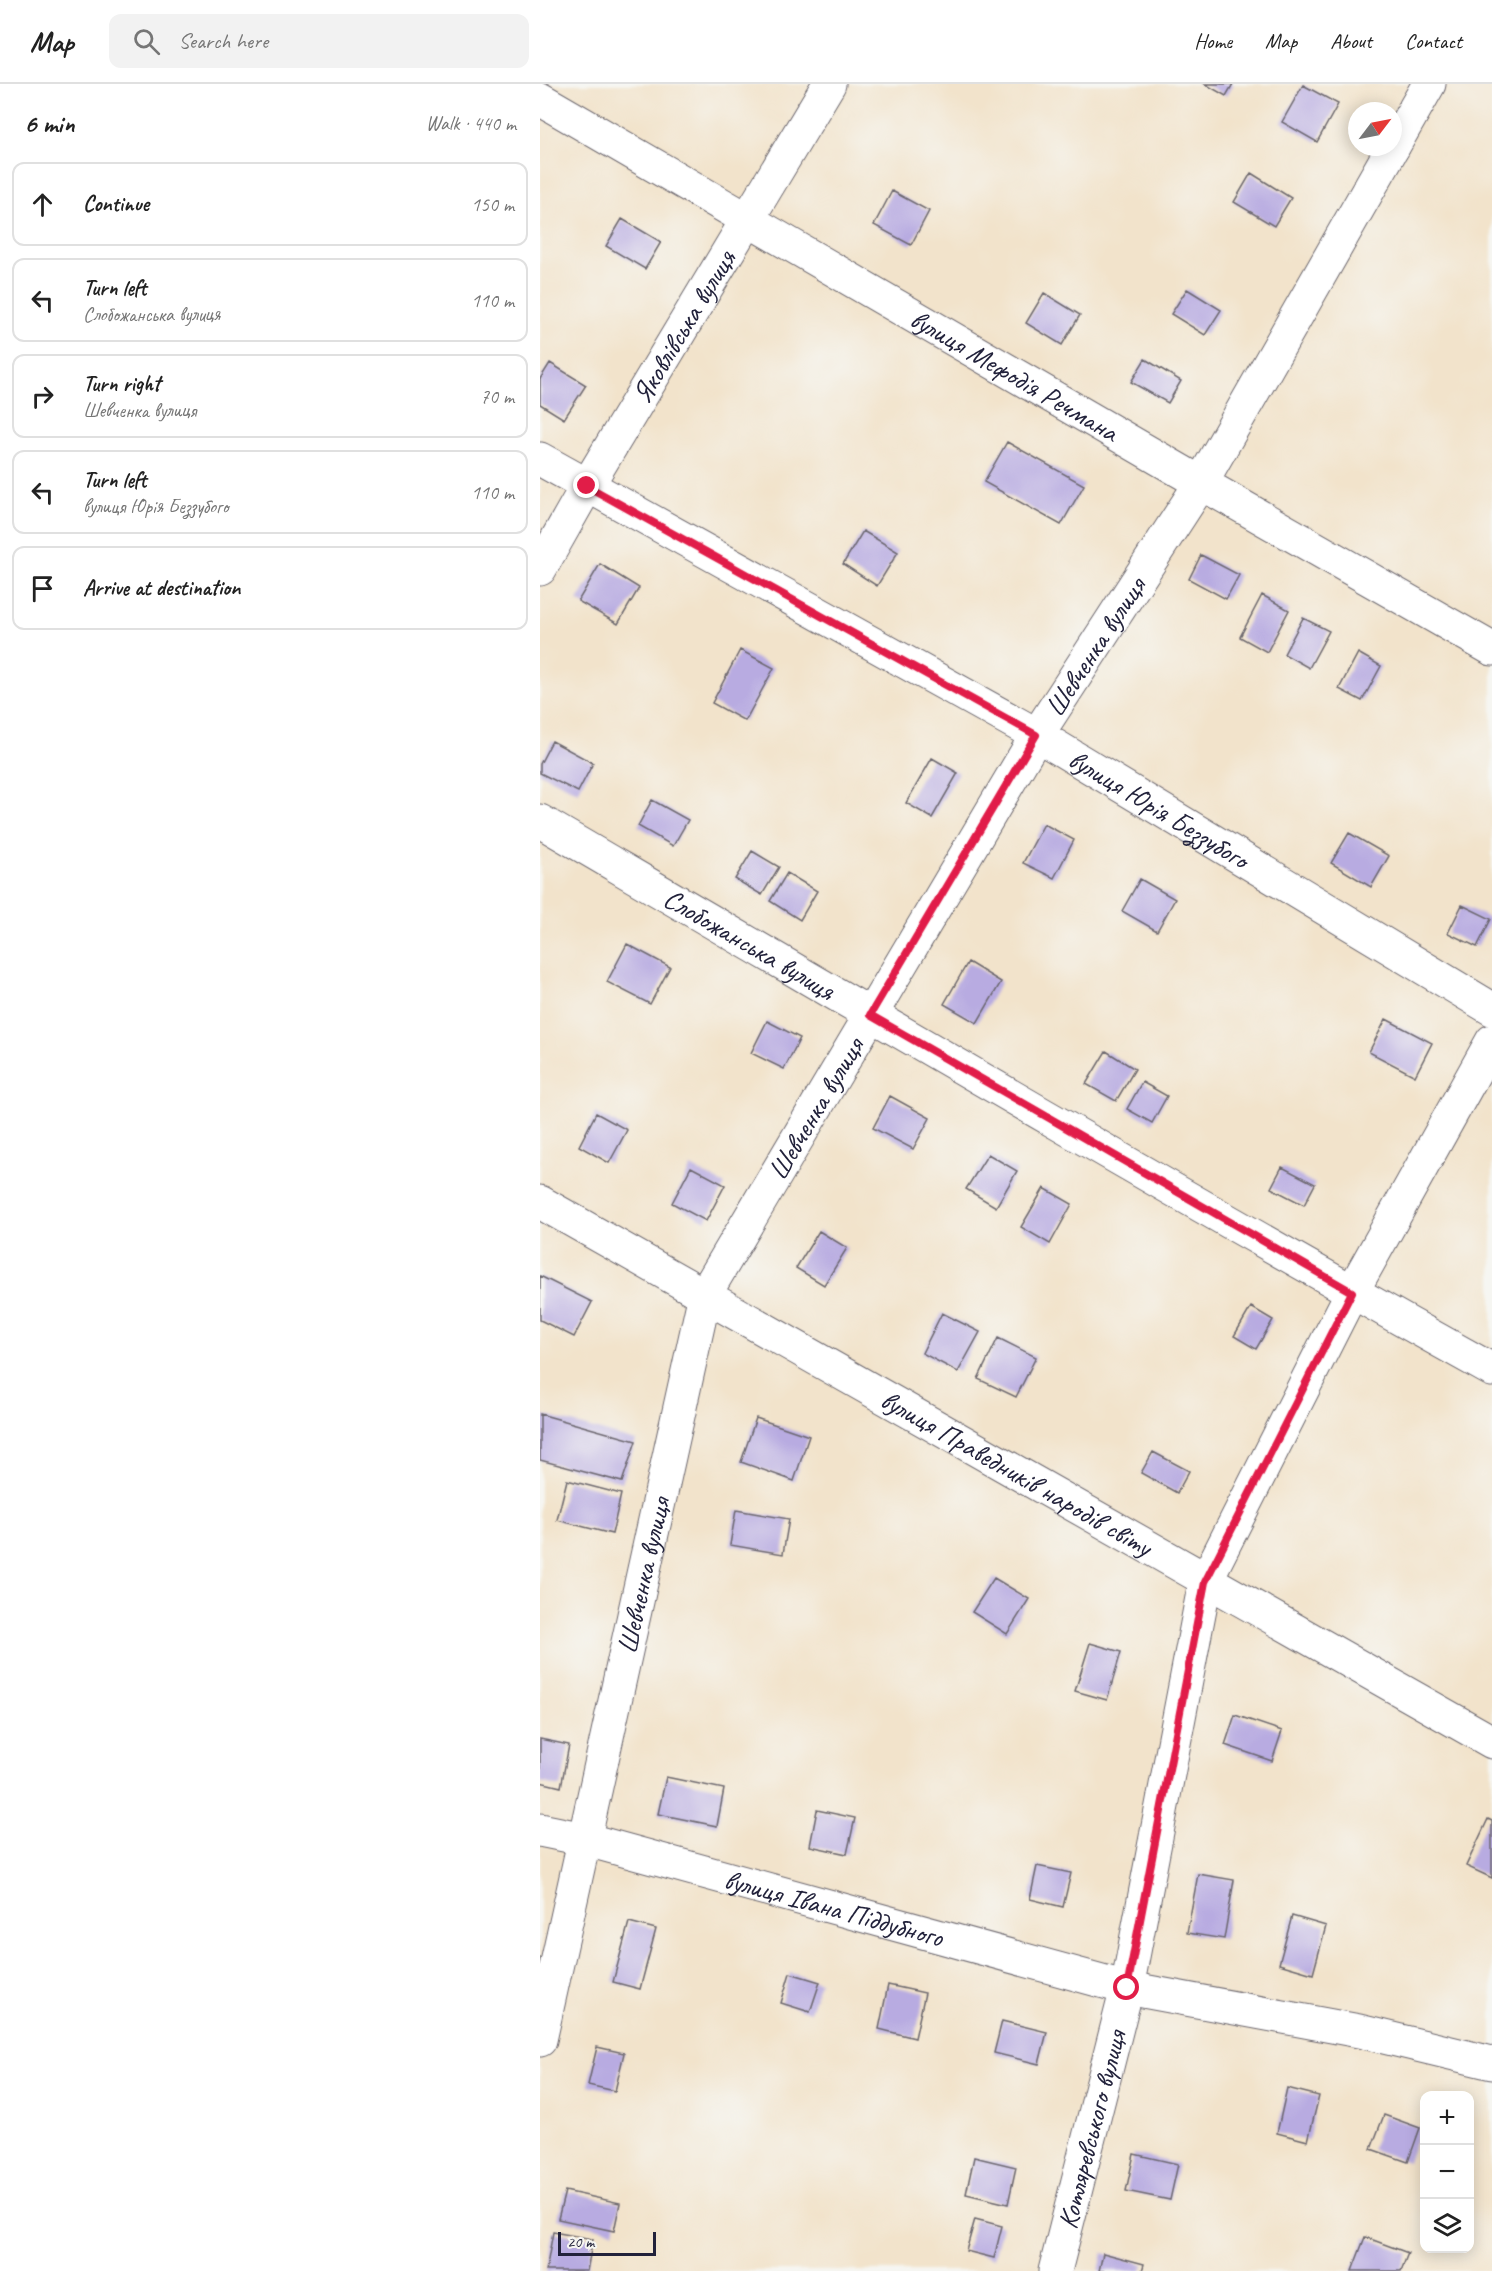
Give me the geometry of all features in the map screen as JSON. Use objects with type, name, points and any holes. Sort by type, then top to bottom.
[{"type":"street","name":"Яковлівська вулиця","points":[[540,569],[587,486],[829,84]]},
{"type":"street","name":"Шевченка вулиця","points":[[1402,131],[1429,84]]},
{"type":"street","name":"вулиця Мефодія Речмана","points":[[540,99],[1201,483],[1492,649]]},
{"type":"street","name":"Шевченка вулиця","points":[[540,2040],[705,1294],[1036,735],[1201,483],[1388,156]]},
{"type":"street","name":"вулиця Юрія Беззубого","points":[[540,459],[1036,735],[1492,1009]]},
{"type":"street","name":"Слобожанська вулиця","points":[[540,821],[870,1015],[1492,1370]]},
{"type":"street","name":"Котляревського вулиця","points":[[1055,2271],[1127,1988],[1205,1582],[1352,1292],[1492,1041]]},
{"type":"street","name":"вулиця Праведників народів світу","points":[[540,1202],[705,1294],[1205,1582],[1492,1742]]},
{"type":"street","name":"вулиця Івана Піддубного","points":[[540,1830],[584,1839],[1127,1988],[1359,2031],[1492,2063]]},
{"type":"building","points":[[1205,84],[1233,84],[1226,96]]},
{"type":"building","points":[[1303,85],[1338,104],[1317,142],[1282,122]]},
{"type":"building","points":[[1251,173],[1291,198],[1274,226],[1234,202]]},
{"type":"building","points":[[892,191],[929,211],[911,245],[874,225]]},
{"type":"building","points":[[622,219],[661,242],[645,269],[606,246]]},
{"type":"building","points":[[1187,289],[1221,310],[1205,335],[1171,314]]},
{"type":"building","points":[[1044,293],[1080,315],[1062,345],[1026,323]]},
{"type":"building","points":[[1145,359],[1181,381],[1168,403],[1131,382]]},
{"type":"building","points":[[550,363],[586,385],[564,419],[540,404],[540,379]]},
{"type":"building","points":[[1007,442],[1084,485],[1061,525],[984,482]]},
{"type":"building","points":[[863,531],[898,552],[877,586],[843,564]]},
{"type":"building","points":[[1201,555],[1239,575],[1226,599],[1189,579]]},
{"type":"building","points":[[600,564],[639,588],[618,624],[578,601]]},
{"type":"building","points":[[1262,595],[1289,610],[1267,652],[1240,637]]},
{"type":"building","points":[[1303,618],[1329,631],[1309,668],[1284,654]]},
{"type":"building","points":[[740,650],[774,668],[745,721],[712,703]]},
{"type":"building","points":[[1358,653],[1381,666],[1362,701],[1339,689]]},
{"type":"building","points":[[552,741],[593,763],[578,792],[540,773],[540,764]]},
{"type":"building","points":[[932,758],[958,773],[932,818],[906,803]]},
{"type":"building","points":[[652,800],[688,820],[673,846],[638,826]]},
{"type":"building","points":[[1044,824],[1074,840],[1054,878],[1023,863]]},
{"type":"building","points":[[1349,833],[1389,856],[1371,887],[1331,863]]},
{"type":"building","points":[[752,851],[779,867],[762,895],[735,879]]},
{"type":"building","points":[[787,873],[817,891],[800,920],[770,901]]},
{"type":"building","points":[[1140,879],[1175,899],[1157,931],[1122,911]]},
{"type":"building","points":[[1462,905],[1491,919],[1477,947],[1448,933]]},
{"type":"building","points":[[627,944],[670,967],[650,1004],[607,982]]},
{"type":"building","points":[[968,962],[1001,982],[977,1023],[944,1004]]},
{"type":"building","points":[[1386,1019],[1432,1043],[1415,1076],[1369,1052]]},
{"type":"building","points":[[767,1021],[800,1038],[784,1069],[751,1053]]},
{"type":"building","points":[[1106,1051],[1135,1069],[1116,1101],[1086,1084]]},
{"type":"building","points":[[1142,1082],[1167,1096],[1152,1123],[1127,1109]]},
{"type":"building","points":[[890,1096],[930,1118],[913,1149],[873,1128]]},
{"type":"building","points":[[596,1113],[627,1130],[609,1163],[579,1146]]},
{"type":"building","points":[[988,1154],[1017,1171],[996,1207],[966,1189]]},
{"type":"building","points":[[691,1167],[725,1185],[706,1221],[672,1203]]},
{"type":"building","points":[[1282,1167],[1315,1184],[1304,1205],[1271,1188]]},
{"type":"building","points":[[1044,1188],[1072,1204],[1050,1244],[1021,1227]]},
{"type":"building","points":[[819,1231],[847,1248],[824,1285],[796,1268]]},
{"type":"building","points":[[540,1276],[592,1302],[574,1337],[540,1320]]},
{"type":"building","points":[[1251,1307],[1273,1320],[1256,1349],[1234,1336]]},
{"type":"building","points":[[942,1313],[980,1332],[958,1372],[922,1353]]},
{"type":"building","points":[[998,1338],[1036,1357],[1016,1397],[978,1379]]},
{"type":"building","points":[[540,1414],[636,1441],[622,1482],[540,1460]]},
{"type":"building","points":[[756,1418],[809,1436],[794,1481],[741,1462]]},
{"type":"building","points":[[1153,1452],[1189,1471],[1177,1493],[1141,1473]]},
{"type":"building","points":[[567,1480],[621,1494],[612,1534],[557,1520]]},
{"type":"building","points":[[736,1510],[789,1519],[783,1554],[730,1545]]},
{"type":"building","points":[[994,1578],[1029,1599],[1007,1634],[972,1612]]},
{"type":"building","points":[[1090,1643],[1121,1652],[1107,1700],[1075,1691]]},
{"type":"building","points":[[1235,1715],[1282,1731],[1272,1761],[1225,1745]]},
{"type":"building","points":[[540,1739],[569,1745],[561,1787],[540,1782]]},
{"type":"building","points":[[666,1777],[724,1789],[717,1826],[658,1814]]},
{"type":"building","points":[[817,1810],[855,1818],[847,1854],[810,1846]]},
{"type":"building","points":[[1488,1819],[1492,1821],[1492,1878],[1466,1866]]},
{"type":"building","points":[[1037,1866],[1071,1873],[1063,1907],[1030,1899]]},
{"type":"building","points":[[1198,1874],[1234,1880],[1224,1939],[1187,1933]]},
{"type":"building","points":[[1292,1916],[1326,1926],[1313,1974],[1279,1964]]},
{"type":"building","points":[[629,1922],[656,1929],[640,1989],[613,1982]]},
{"type":"building","points":[[790,1973],[820,1982],[810,2012],[781,2003]]},
{"type":"building","points":[[888,1985],[925,1993],[915,2038],[879,2029]]},
{"type":"building","points":[[1002,2021],[1047,2032],[1039,2064],[994,2053]]},
{"type":"building","points":[[597,2047],[624,2053],[615,2091],[588,2085]]},
{"type":"building","points":[[1287,2088],[1319,2096],[1308,2141],[1277,2133]]},
{"type":"building","points":[[1384,2115],[1420,2128],[1408,2162],[1371,2149]]},
{"type":"building","points":[[1134,2154],[1178,2164],[1170,2200],[1126,2191]]},
{"type":"building","points":[[974,2157],[1016,2167],[1008,2204],[966,2194]]},
{"type":"building","points":[[565,2191],[620,2203],[614,2231],[558,2219]]},
{"type":"building","points":[[975,2219],[1002,2226],[994,2258],[966,2251]]},
{"type":"building","points":[[553,2232],[593,2239],[587,2271],[546,2271]]},
{"type":"building","points":[[1365,2237],[1408,2253],[1401,2271],[1352,2271]]},
{"type":"building","points":[[1103,2253],[1144,2264],[1142,2271],[1099,2271]]},
{"type":"route","points":[[587,486],[1036,735],[870,1015],[1352,1292],[1205,1582],[1127,1988]]}]
